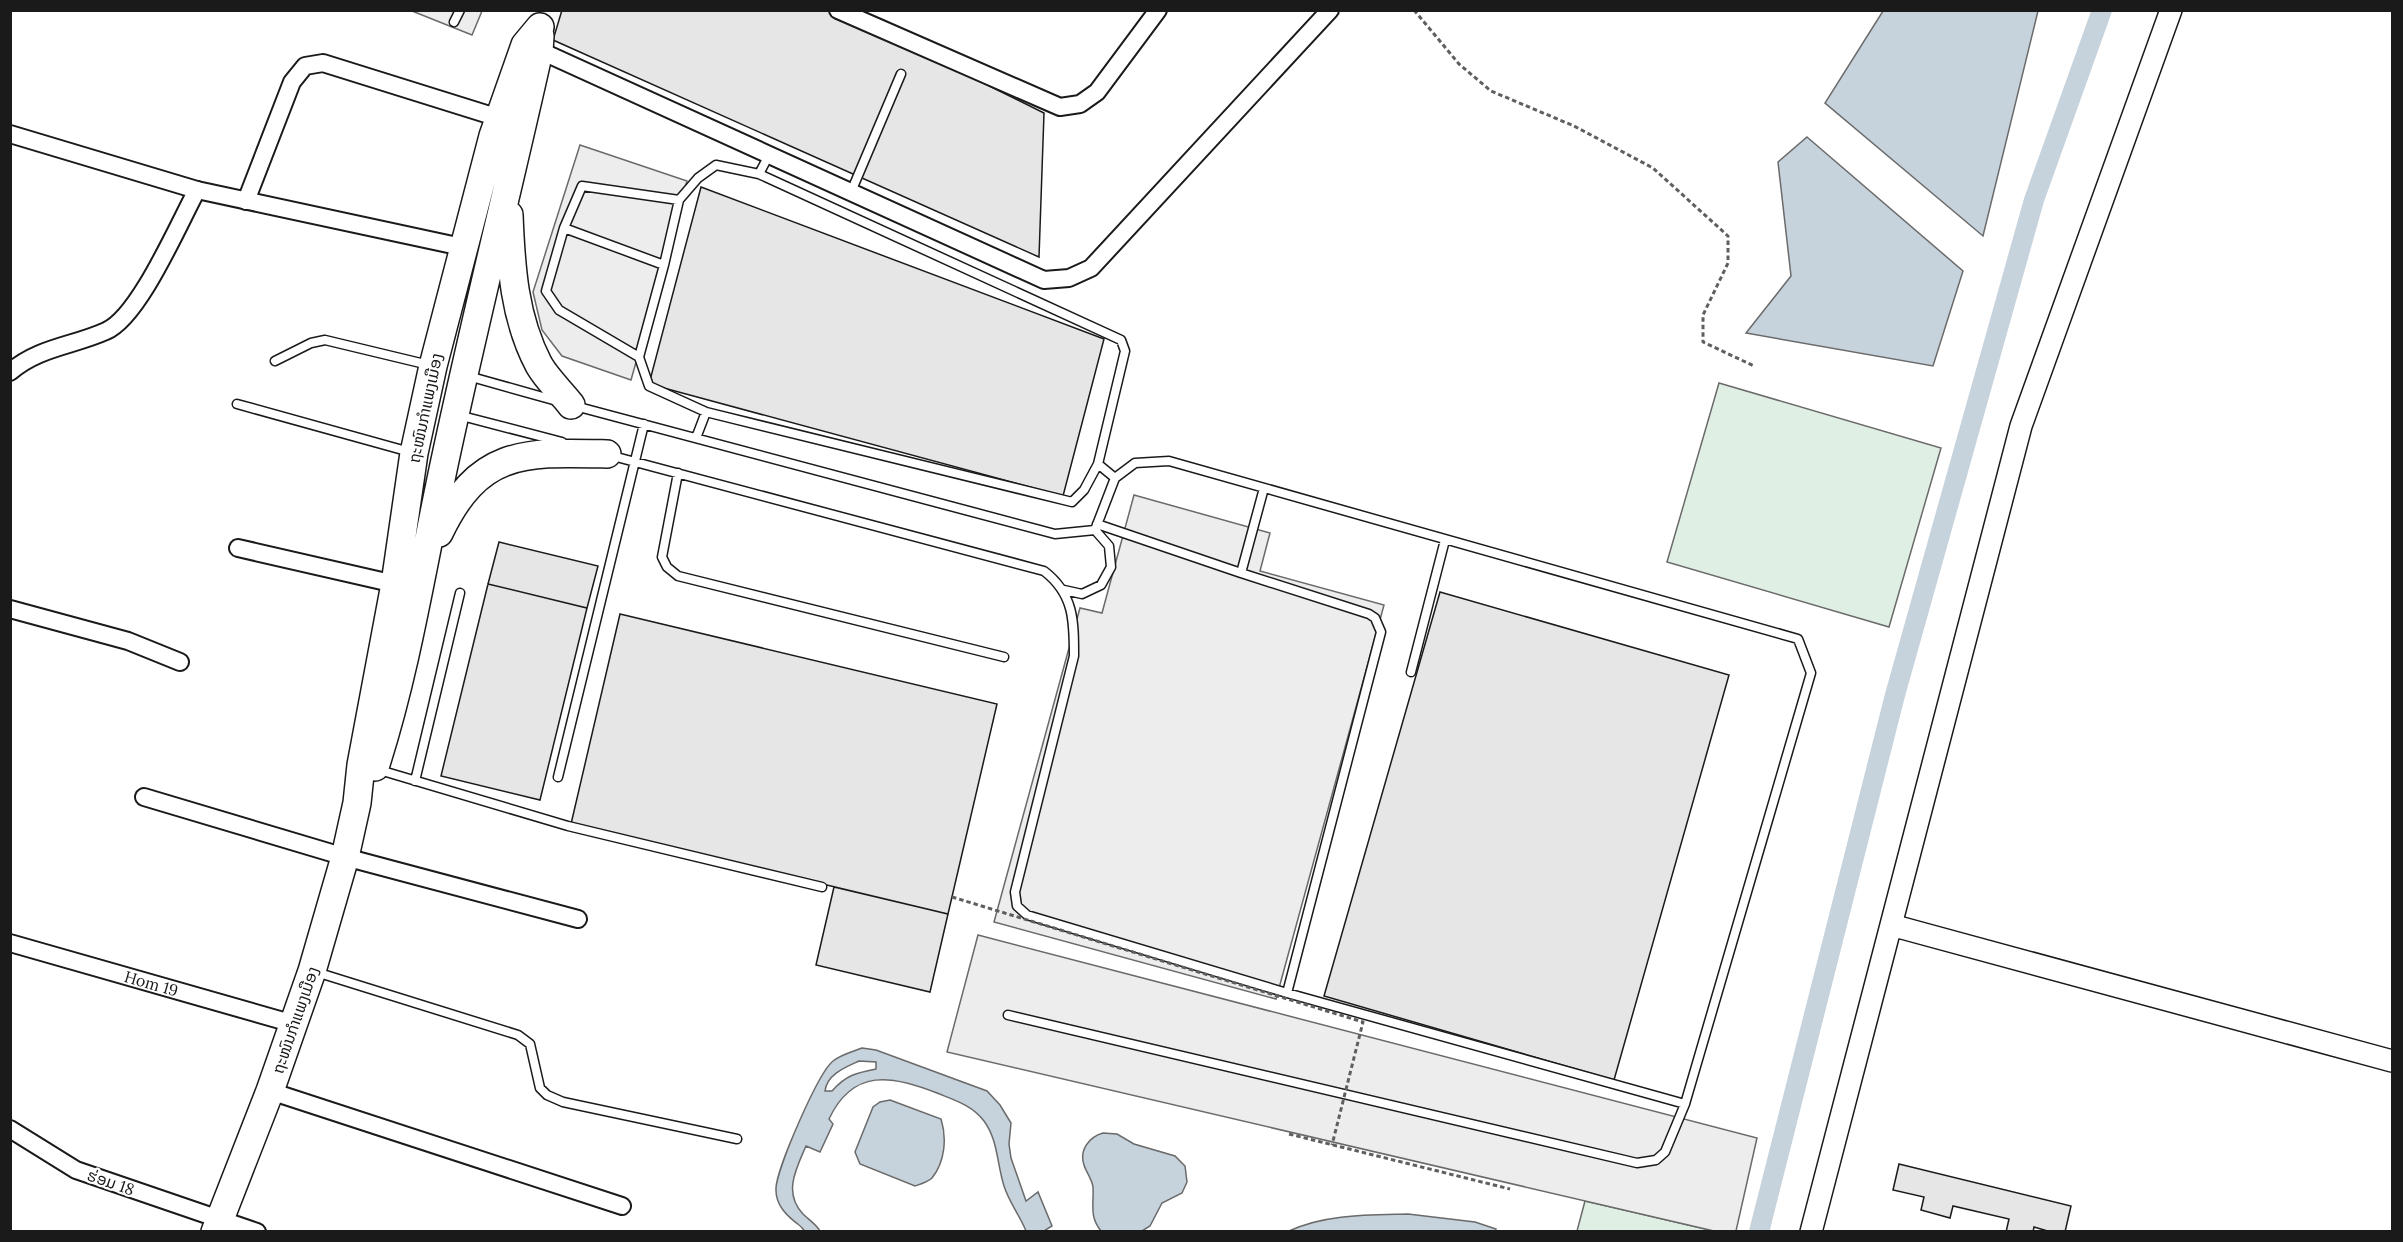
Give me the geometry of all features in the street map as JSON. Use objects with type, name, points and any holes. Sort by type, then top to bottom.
[{"type":"main road","name":"ຖະໜົນກຳແພງເມືອງ","points":[[368,767],[414,453],[433,366],[480,178],[499,118],[538,33]]},
{"type":"main road","name":"ຖະໜົນກຳແພງເມືອງ","points":[[217,1226],[270,1091],[312,971],[345,857],[357,803],[406,658],[456,414],[508,184],[538,33]]},
{"type":"main road","points":[[508,184],[513,284],[525,330],[540,366],[571,405]]},
{"type":"main road","points":[[425,564],[459,496],[477,478],[501,463],[524,455],[607,454]]},
{"type":"street","points":[[838,10],[1060,107],[1080,104],[1097,92],[1158,10]]},
{"type":"street","points":[[538,33],[769,155],[1044,280],[1069,278],[1091,268],[1330,10]]},
{"type":"street","points":[[1811,1232],[2021,426],[2171,10]]},
{"type":"street","points":[[246,201],[292,82],[305,66],[323,63],[499,118]]},
{"type":"street","points":[[10,134],[196,190],[462,247]]},
{"type":"street","points":[[10,372],[36,354],[105,332],[118,325],[136,304],[196,190]]},
{"type":"street","points":[[433,366],[465,375]]},
{"type":"street","points":[[424,406],[456,414]]},
{"type":"street","points":[[238,548],[394,584]]},
{"type":"street","points":[[10,609],[128,641],[180,662]]},
{"type":"street","points":[[144,797],[345,857],[578,918]]},
{"type":"street","points":[[1891,925],[2392,1061]]},
{"type":"street","name":"Hom 19","points":[[10,943],[294,1024]]},
{"type":"street","points":[[270,1091],[622,1206]]},
{"type":"street","name":"ຮ່ອມ 18","points":[[10,1129],[76,1170],[217,1226],[257,1232]]},
{"type":"lane","points":[[454,22],[460,10]]},
{"type":"lane","points":[[851,192],[901,74]]},
{"type":"lane","points":[[759,174],[769,155]]},
{"type":"lane","points":[[717,165],[759,174],[1121,339],[1125,351],[1098,464],[1084,490],[1071,502],[706,412],[648,386],[639,357],[679,200],[698,178],[717,165]]},
{"type":"lane","points":[[639,357],[559,310],[546,291],[564,228],[582,186],[679,200]]},
{"type":"lane","points":[[564,228],[664,265]]},
{"type":"lane","points":[[275,361],[311,343],[325,340],[433,366]]},
{"type":"lane","points":[[465,375],[1055,534],[1096,527],[1369,614],[1375,618],[1381,632],[1287,993]]},
{"type":"lane","points":[[237,404],[414,453]]},
{"type":"lane","points":[[696,438],[706,412]]},
{"type":"lane","points":[[456,414],[1044,571],[1064,590],[1074,626],[1074,656],[1016,892],[1017,906],[1027,915],[1287,993],[1685,1104]]},
{"type":"lane","points":[[558,777],[644,424]]},
{"type":"lane","points":[[1008,1014],[1638,1163],[1656,1160],[1665,1152],[1685,1104],[1811,673],[1798,639],[1169,461],[1136,463],[1115,478],[1096,527]]},
{"type":"lane","points":[[1098,464],[1115,478]]},
{"type":"lane","points":[[678,473],[662,557],[667,567],[678,576],[1004,657]]},
{"type":"lane","points":[[1241,573],[1264,488]]},
{"type":"lane","points":[[1064,590],[1082,594],[1101,585],[1112,567],[1109,546],[1096,527]]},
{"type":"lane","points":[[1411,672],[1445,540]]},
{"type":"lane","points":[[415,781],[460,592]]},
{"type":"lane","points":[[368,767],[568,826],[822,887]]},
{"type":"lane","points":[[312,971],[518,1035],[530,1044],[540,1088],[548,1095],[563,1102],[737,1139]]},
{"type":"path","points":[[1414,10],[1459,64],[1491,91],[1574,126],[1653,168],[1728,236],[1728,263],[1703,315],[1703,342],[1754,366]]},
{"type":"path","points":[[952,897],[1363,1022],[1332,1145]]},
{"type":"path","points":[[1289,1134],[1510,1189]]},
{"type":"green space","points":[[1719,383],[1941,448],[1889,627],[1667,562]]},
{"type":"green space","points":[[1585,1201],[1714,1231],[1577,1231]]},
{"type":"shaded area","points":[[412,11],[482,11],[472,35]]},
{"type":"shaded area","points":[[1883,11],[2038,11],[1983,236],[1825,103]]},
{"type":"shaded area","points":[[1807,137],[1963,271],[1933,366],[1746,333],[1791,276],[1778,162]]},
{"type":"shaded area","points":[[580,145],[687,181],[631,380],[562,356],[542,330],[533,292]]},
{"type":"shaded area","points":[[1134,495],[1270,533],[1260,571],[1384,605],[1276,999],[994,922],[1080,608],[1102,613]]},
{"type":"shaded area","points":[[978,935],[1757,1138],[1736,1231],[1714,1231],[947,1052]]},
{"type":"shaded area","points":[[862,1048],[876,1050],[987,1091],[1000,1105],[1011,1123],[1009,1144],[1011,1158],[1026,1201],[1038,1192],[1052,1226],[1044,1231],[1026,1231],[1004,1186],[989,1128],[979,1115],[950,1098],[905,1082],[889,1080],[875,1080],[850,1091],[829,1119],[833,1124],[820,1152],[806,1146],[798,1163],[793,1181],[794,1198],[803,1214],[820,1231],[806,1232],[790,1218],[777,1200],[776,1188],[791,1142],[826,1069],[836,1059]],"holes":[[[859,1061],[876,1062],[876,1069],[852,1075],[832,1091],[825,1091],[829,1080],[843,1069]]]},
{"type":"shaded area","points":[[890,1100],[941,1119],[944,1150],[936,1172],[924,1183],[915,1186],[860,1164],[855,1152],[873,1107],[880,1102]]},
{"type":"shaded area","points":[[1103,1133],[1117,1134],[1134,1144],[1175,1156],[1185,1166],[1187,1182],[1182,1193],[1162,1203],[1150,1226],[1142,1231],[1101,1231],[1097,1226],[1093,1210],[1093,1187],[1084,1165],[1083,1154],[1086,1145]]},
{"type":"shaded area","points":[[1408,1214],[1475,1222],[1496,1229],[1495,1232],[1289,1231],[1332,1218]]},
{"type":"building","points":[[562,10],[835,10],[1044,113],[1039,257],[553,40]]},
{"type":"building","points":[[701,187],[1104,339],[1063,496],[649,384]]},
{"type":"building","points":[[499,542],[598,566],[587,608],[488,584]]},
{"type":"building","points":[[488,584],[587,608],[540,800],[441,776]]},
{"type":"building","points":[[1440,592],[1729,675],[1614,1080],[1324,996]]},
{"type":"building","points":[[620,614],[997,704],[948,914],[571,824]]},
{"type":"building","points":[[834,887],[948,914],[930,992],[816,965]]},
{"type":"building","points":[[1899,1164],[2071,1206],[2065,1232],[2051,1232],[2034,1227],[2033,1232],[2006,1232],[2009,1219],[1953,1206],[1950,1218],[1921,1210],[1924,1197],[1893,1190]]},
{"type":"waterway","points":[[1759,1232],[1895,695],[2034,200],[2102,10]]}]
